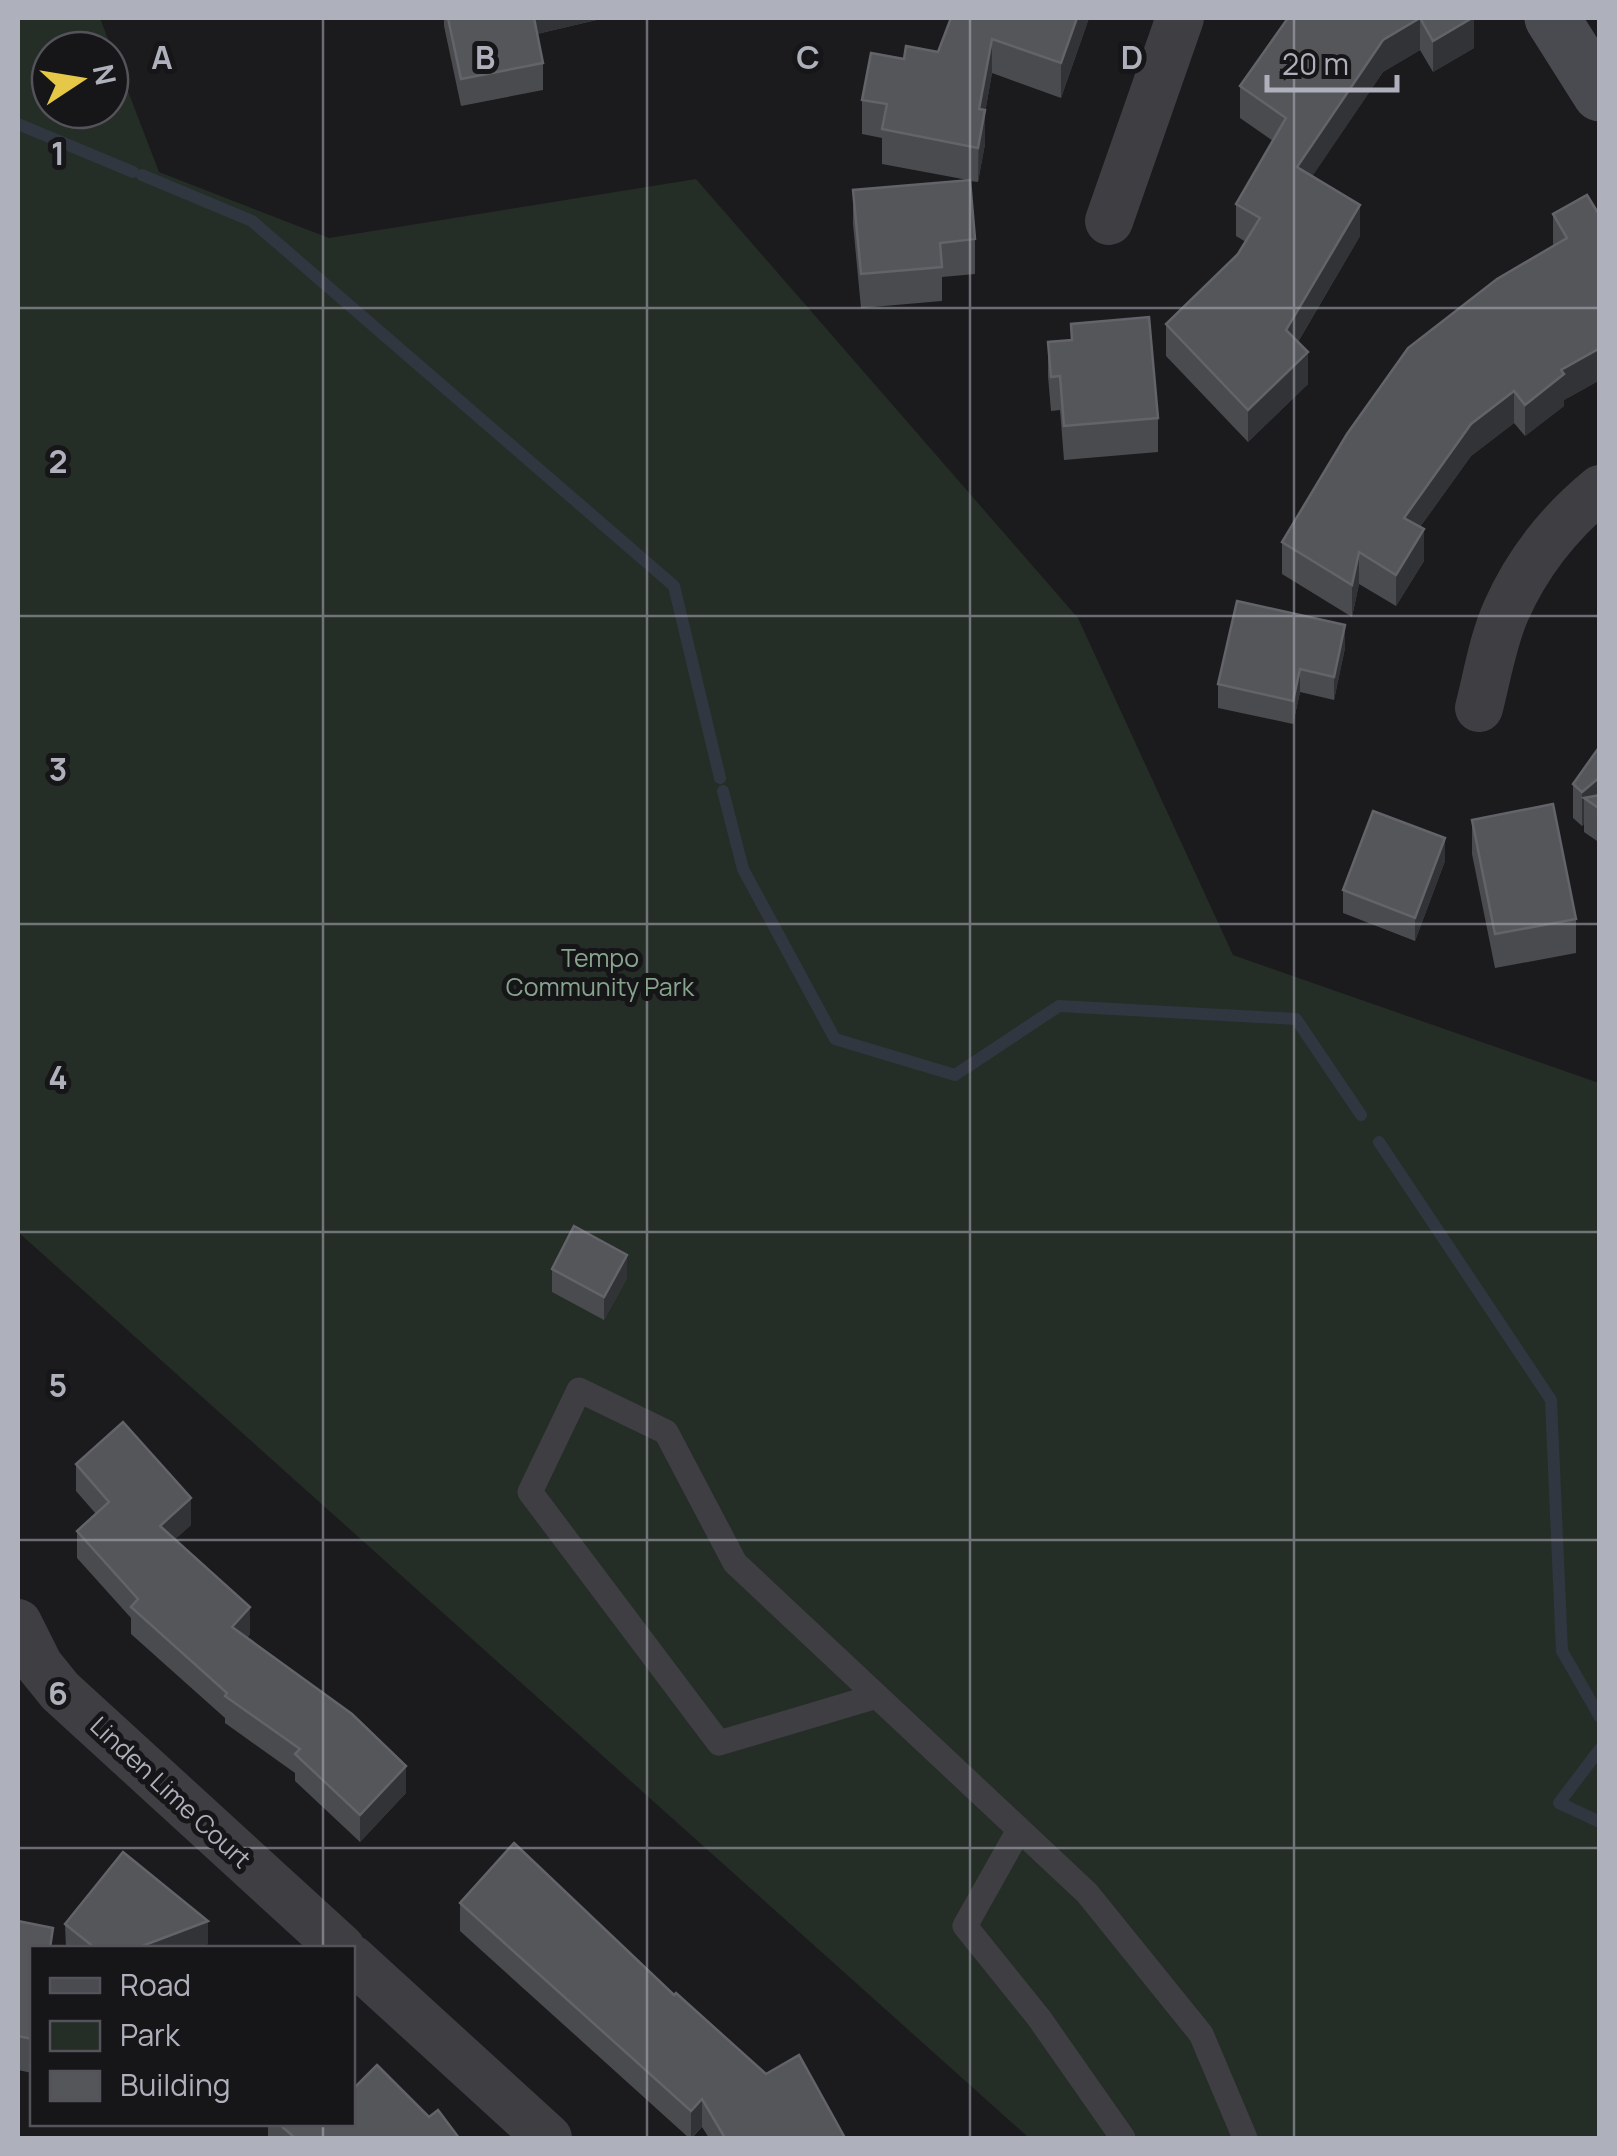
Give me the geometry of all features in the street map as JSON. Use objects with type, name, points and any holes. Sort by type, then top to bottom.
[{"type":"street","points":[[1109,220],[1180,18]]},
{"type":"street","points":[[1552,18],[1600,94]]},
{"type":"street","points":[[1479,708],[1504,614],[1519,584],[1560,524],[1600,489]]},
{"type":"street","name":"Linden Lime Court","points":[[18,1623],[39,1665],[60,1691],[338,1946]]},
{"type":"street","points":[[355,1963],[548,2138]]},
{"type":"lane","points":[[876,1696],[720,1743],[530,1492],[579,1390],[666,1432],[734,1563],[1020,1830],[1087,1894],[1201,2034],[1245,2138]]},
{"type":"lane","points":[[1020,1830],[965,1926],[1038,2018],[1123,2138]]},
{"type":"green space","name":"Tempo Community Park","points":[[18,18],[100,18],[105,30],[30,30],[30,130],[130,130],[130,96],[159,172],[329,238],[696,179],[1078,618],[1233,955],[1599,1083],[1599,2138],[1029,2138],[18,1232]]},
{"type":"building","points":[[448,18],[534,18],[543,63],[461,79]]},
{"type":"building","points":[[951,18],[1077,18],[1061,63],[992,39],[979,109],[985,110],[978,148],[882,129],[887,104],[862,100],[871,53],[904,59],[906,46],[938,52]]},
{"type":"building","points":[[1288,18],[1420,18],[1383,40],[1297,167],[1360,205],[1286,330],[1308,352],[1248,410],[1166,324],[1238,254],[1260,218],[1236,204],[1286,118],[1240,86]]},
{"type":"building","points":[[1420,18],[1472,18],[1433,41]]},
{"type":"building","points":[[970,180],[975,239],[940,243],[942,267],[861,274],[853,190]]},
{"type":"building","points":[[1587,195],[1600,216],[1600,348],[1561,370],[1564,374],[1525,405],[1514,391],[1471,424],[1404,518],[1424,529],[1396,575],[1359,552],[1352,585],[1282,542],[1347,434],[1408,348],[1497,279],[1567,238],[1553,214]]},
{"type":"building","points":[[1149,317],[1158,418],[1064,426],[1060,376],[1051,377],[1048,342],[1072,340],[1071,324]]},
{"type":"building","points":[[1237,601],[1345,625],[1334,677],[1300,669],[1293,701],[1218,684]]},
{"type":"building","points":[[1600,746],[1600,777],[1582,792],[1573,784]]},
{"type":"building","points":[[1600,795],[1600,809],[1584,798]]},
{"type":"building","points":[[1553,804],[1576,919],[1495,934],[1472,820]]},
{"type":"building","points":[[1373,811],[1445,838],[1415,918],[1343,890]]},
{"type":"building","points":[[574,1226],[627,1255],[604,1297],[552,1269]]},
{"type":"building","points":[[123,1422],[191,1498],[160,1526],[250,1607],[232,1627],[352,1714],[406,1766],[360,1815],[295,1754],[300,1749],[225,1696],[227,1693],[131,1607],[138,1599],[77,1531],[109,1502],[76,1464]]},
{"type":"building","points":[[514,1843],[674,1995],[766,2074],[799,2055],[845,2138],[725,2138],[702,2099],[691,2111],[460,1903]]},
{"type":"building","points":[[123,1852],[208,1921],[142,1946],[92,1946],[65,1924]]},
{"type":"building","points":[[18,1921],[53,1928],[50,1946],[30,1946],[30,2039],[18,2036]]},
{"type":"building","points":[[377,2065],[429,2117],[438,2110],[459,2138],[295,2138],[281,2126],[355,2126],[355,2087]]},
{"type":"waterway","points":[[18,124],[133,172]]},
{"type":"waterway","points":[[142,175],[252,221],[674,586],[720,778]]},
{"type":"waterway","points":[[723,791],[743,869],[835,1039],[955,1075],[1059,1006],[1296,1019],[1361,1115]]},
{"type":"waterway","points":[[1379,1142],[1551,1400],[1562,1651],[1600,1717]]},
{"type":"waterway","points":[[1600,1749],[1559,1803],[1600,1822]]}]
